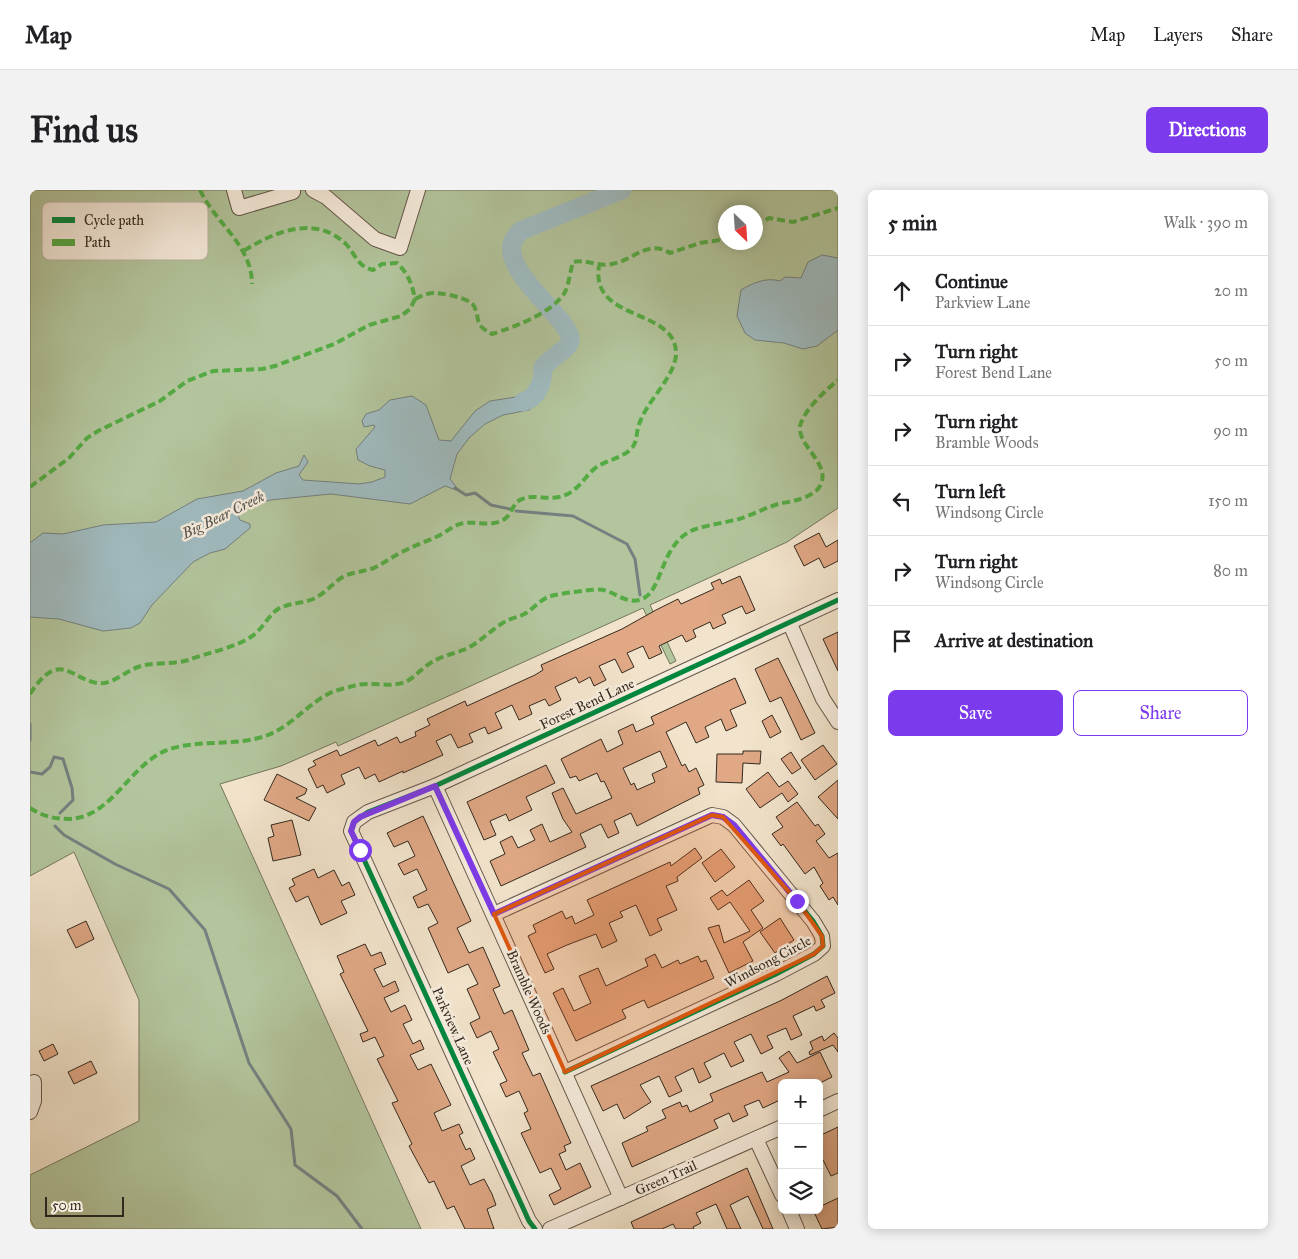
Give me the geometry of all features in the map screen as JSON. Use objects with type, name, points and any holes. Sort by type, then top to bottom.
[{"type":"street","points":[[234,190],[239,208],[265,195],[296,191]]},
{"type":"street","points":[[313,190],[326,197],[374,239],[400,248],[418,190]]},
{"type":"street","name":"Forest Bend Lane","points":[[351,831],[354,822],[368,812],[435,786],[790,624],[838,600]]},
{"type":"street","points":[[790,624],[823,699],[838,722]]},
{"type":"street","name":"Bramble Woods","points":[[435,786],[621,1198]]},
{"type":"street","name":"Windsong Circle","points":[[494,914],[712,815],[723,817],[734,825],[813,921],[822,936],[823,946],[814,954],[565,1072]]},
{"type":"street","name":"Parkview Lane","points":[[351,831],[529,1221],[535,1229]]},
{"type":"street","points":[[30,1112],[34,1100],[34,1082]]},
{"type":"street","points":[[823,1108],[838,1101]]},
{"type":"street","name":"Green Trail","points":[[550,1229],[778,1129]]},
{"type":"street","points":[[756,1139],[778,1186]]},
{"type":"street","points":[[791,1214],[797,1229]]},
{"type":"highlighted area","points":[[712,815],[723,817],[797,901],[822,936],[823,946],[814,954],[565,1072],[494,914]]},
{"type":"green space","points":[[30,190],[838,190],[838,508],[787,542],[650,605],[676,661],[670,664],[643,608],[338,746],[336,742],[281,766],[220,784],[421,1229],[35,1229],[30,1219],[30,1175],[139,1121],[139,1000],[74,852],[30,876]]},
{"type":"water","points":[[822,255],[838,258],[838,330],[817,346],[803,349],[784,343],[755,340],[745,333],[737,316],[741,290],[765,280],[780,281],[785,277],[801,278],[808,262]]},
{"type":"water","points":[[542,384],[546,392],[538,403],[529,410],[503,415],[485,424],[469,438],[457,454],[450,479],[458,489],[456,490],[445,486],[410,504],[331,494],[270,500],[244,509],[238,515],[240,520],[250,524],[250,528],[225,549],[210,553],[193,562],[152,605],[140,623],[131,628],[103,631],[59,619],[30,617],[30,543],[43,533],[63,534],[103,525],[156,522],[197,499],[243,491],[276,473],[299,466],[304,455],[308,462],[299,475],[303,480],[359,484],[372,482],[385,477],[385,470],[358,460],[356,449],[375,427],[374,425],[364,427],[362,421],[366,414],[379,410],[390,400],[412,396],[426,405],[439,440],[451,441],[475,411],[490,401],[522,396],[533,387]]},
{"type":"building","points":[[819,533],[826,547],[838,540],[838,561],[824,568],[819,558],[804,566],[794,546]]},
{"type":"building","points":[[740,576],[755,610],[746,614],[742,606],[722,615],[726,623],[713,629],[710,622],[693,630],[696,637],[686,642],[682,635],[659,646],[662,653],[649,659],[643,646],[627,653],[634,667],[622,673],[615,659],[599,666],[606,680],[594,686],[590,677],[579,683],[576,677],[555,687],[561,700],[549,706],[545,699],[529,706],[532,714],[519,720],[512,705],[495,713],[502,728],[488,734],[485,727],[469,734],[473,742],[458,748],[451,734],[436,741],[443,755],[379,782],[375,774],[365,779],[359,767],[341,775],[345,784],[327,793],[323,785],[317,788],[308,769],[316,765],[313,761],[337,750],[340,756],[375,740],[378,746],[397,737],[400,743],[416,736],[415,732],[430,725],[427,719],[465,701],[467,706],[535,675],[543,670],[541,665],[622,629],[678,599],[681,604],[714,589],[711,583],[720,579],[722,584]]},
{"type":"building","points":[[838,632],[838,671],[823,639]]},
{"type":"building","points":[[778,658],[815,733],[801,740],[781,697],[770,702],[755,669]]},
{"type":"building","points":[[735,678],[746,703],[730,710],[737,726],[726,731],[721,719],[705,727],[709,737],[696,743],[686,722],[666,732],[682,766],[685,764],[689,772],[696,768],[704,785],[698,788],[700,794],[637,826],[631,813],[614,821],[619,833],[608,838],[601,824],[580,834],[586,847],[501,886],[490,861],[505,854],[500,842],[512,836],[518,848],[535,840],[530,830],[542,824],[550,842],[572,832],[563,819],[552,793],[563,788],[576,814],[612,798],[604,781],[601,782],[597,773],[579,781],[576,776],[570,778],[561,759],[601,739],[607,752],[623,744],[618,731],[633,724],[636,732],[654,724],[651,717]],"holes":[[[660,751],[667,767],[652,774],[655,782],[637,790],[634,783],[631,785],[623,768]]]},
{"type":"building","points":[[772,715],[781,732],[770,738],[762,721]]},
{"type":"building","points":[[823,745],[837,764],[815,780],[801,760]]},
{"type":"building","points":[[743,751],[761,751],[760,764],[743,763],[742,783],[716,782],[717,754],[743,754]]},
{"type":"building","points":[[791,752],[801,768],[792,774],[781,759]]},
{"type":"building","points":[[546,765],[555,783],[526,797],[532,810],[509,821],[506,814],[490,821],[496,835],[484,840],[467,802]]},
{"type":"building","points":[[768,772],[779,787],[788,781],[798,794],[788,802],[782,793],[760,808],[746,789]]},
{"type":"building","points":[[277,774],[307,789],[305,794],[296,798],[316,808],[309,821],[264,800]]},
{"type":"building","points":[[838,780],[838,819],[818,797]]},
{"type":"building","points":[[797,802],[815,826],[818,824],[825,834],[816,841],[829,858],[838,853],[838,905],[833,897],[829,900],[820,886],[823,883],[814,867],[805,874],[783,844],[781,846],[772,834],[783,827],[776,817]]},
{"type":"building","points":[[423,816],[471,921],[457,928],[469,953],[483,947],[500,986],[493,989],[504,1014],[512,1010],[529,1050],[522,1053],[533,1076],[540,1073],[571,1143],[564,1146],[566,1151],[559,1154],[566,1170],[580,1163],[591,1187],[554,1205],[549,1195],[561,1189],[551,1168],[540,1173],[521,1133],[531,1129],[524,1113],[528,1111],[519,1091],[506,1097],[500,1084],[507,1081],[493,1052],[499,1049],[491,1031],[477,1038],[470,1023],[480,1018],[467,989],[478,984],[468,964],[448,973],[428,928],[438,923],[428,904],[418,908],[413,897],[427,890],[417,869],[404,875],[398,864],[415,856],[408,841],[394,847],[387,833]]},
{"type":"building","points":[[292,820],[301,855],[273,861],[268,838],[274,836],[271,825]]},
{"type":"building","points":[[695,848],[702,858],[677,877],[678,881],[666,886],[677,910],[657,919],[662,930],[650,936],[636,905],[620,912],[623,917],[609,923],[617,941],[602,948],[596,934],[567,945],[547,954],[554,969],[545,973],[528,936],[536,932],[533,925],[562,911],[566,919],[572,916],[575,924],[594,915],[587,900],[670,862],[671,866]]},
{"type":"building","points":[[721,849],[735,867],[715,882],[702,863]]},
{"type":"building","points":[[314,869],[318,878],[334,870],[342,886],[349,882],[355,895],[341,901],[347,913],[321,925],[308,896],[296,902],[289,888],[295,885],[292,879]]},
{"type":"building","points":[[749,880],[764,901],[751,910],[763,928],[743,942],[753,961],[729,973],[708,928],[719,925],[724,943],[750,931],[730,902],[718,910],[710,898],[722,890],[727,896]]},
{"type":"building","points":[[780,918],[794,940],[775,953],[760,932]]},
{"type":"building","points":[[86,921],[94,939],[76,948],[67,930]]},
{"type":"building","points":[[365,944],[371,956],[381,952],[386,964],[374,969],[383,987],[395,981],[399,991],[384,998],[391,1012],[405,1005],[412,1020],[403,1024],[413,1044],[420,1040],[424,1049],[410,1055],[418,1070],[431,1064],[451,1105],[434,1113],[442,1131],[459,1124],[463,1133],[459,1135],[466,1150],[470,1148],[475,1159],[461,1166],[470,1185],[484,1179],[492,1194],[496,1205],[487,1209],[494,1229],[465,1229],[454,1206],[447,1209],[434,1181],[429,1183],[409,1146],[412,1144],[392,1103],[398,1101],[377,1059],[384,1056],[375,1037],[363,1042],[360,1034],[368,1031],[340,974],[344,972],[337,956]]},
{"type":"building","points":[[655,954],[662,968],[678,960],[680,964],[698,956],[701,962],[706,960],[714,978],[648,1008],[644,1000],[622,1010],[626,1018],[576,1041],[553,993],[563,988],[574,1011],[591,1003],[579,976],[598,968],[606,986],[648,966],[645,959]]},
{"type":"building","points":[[827,976],[835,993],[821,1000],[825,1007],[816,1011],[814,1006],[793,1016],[802,1035],[791,1040],[786,1028],[767,1036],[773,1048],[761,1054],[751,1034],[734,1042],[744,1061],[731,1067],[724,1053],[704,1063],[711,1077],[699,1083],[693,1068],[675,1077],[682,1091],[669,1097],[659,1076],[640,1085],[651,1102],[624,1119],[617,1104],[603,1111],[591,1086],[780,1001]]},
{"type":"building","points":[[834,1033],[838,1038],[838,1052],[833,1045],[810,1055],[809,1052],[813,1049],[810,1042],[822,1036],[824,1041]]},
{"type":"building","points":[[53,1044],[58,1054],[44,1061],[39,1051]]},
{"type":"building","points":[[789,1051],[797,1063],[820,1052],[832,1077],[823,1082],[823,1079],[778,1079],[778,1101],[763,1108],[759,1100],[744,1106],[748,1115],[733,1122],[729,1113],[714,1120],[718,1128],[632,1167],[622,1143],[648,1131],[646,1127],[666,1118],[662,1110],[680,1102],[682,1107],[687,1105],[690,1112],[713,1101],[710,1094],[762,1072],[767,1082],[789,1072],[779,1058]]},
{"type":"building","points":[[91,1061],[97,1073],[74,1084],[68,1072]]},
{"type":"building","points":[[838,1127],[838,1173],[831,1176],[823,1160],[823,1134]]},
{"type":"building","points":[[747,1168],[773,1229],[763,1229],[748,1196],[730,1205],[741,1229],[727,1229],[716,1204],[696,1213],[701,1223],[693,1227],[694,1229],[676,1229],[673,1224],[662,1229],[634,1229],[631,1222]]},
{"type":"building","points":[[838,1198],[838,1227],[822,1229],[815,1214],[823,1214],[823,1205]]},
{"type":"waterway","name":"Big Bear Creek","points":[[523,402],[533,396],[539,388],[543,367],[568,346],[569,336],[564,325],[530,286],[520,271],[513,257],[512,244],[520,231],[622,190]]},
{"type":"waterway","points":[[455,488],[466,495],[475,493],[491,505],[510,509]]},
{"type":"waterway","points":[[516,511],[573,516],[627,544],[635,559],[640,595]]},
{"type":"waterway","points":[[30,724],[30,740]]},
{"type":"waterway","points":[[30,772],[42,774],[50,767],[54,757],[63,759],[72,788],[73,800],[60,813]]},
{"type":"waterway","points":[[55,826],[64,835],[115,864],[169,889],[205,930],[249,1063],[291,1129],[295,1165],[337,1196],[362,1229]]},
{"type":"marked path","points":[[200,190],[207,202]]},
{"type":"marked path","points":[[208,204],[240,246],[250,270],[252,284]]},
{"type":"marked path","points":[[763,222],[769,218],[793,222],[838,208]]},
{"type":"marked path","points":[[30,487],[69,458],[87,438],[160,401],[187,381],[213,371],[262,369],[275,366],[334,344],[369,325],[401,316],[410,309],[415,299],[409,279],[397,263],[382,264],[373,270],[368,268],[360,263],[346,244],[334,235],[321,230],[308,228],[294,229],[268,238],[243,251]]},
{"type":"marked path","points":[[415,299],[434,293],[462,298],[472,303],[478,322],[482,328],[492,334],[542,313],[559,300],[568,285],[573,262],[583,261],[607,265],[620,262],[648,249],[662,249],[670,253],[700,243],[718,240]]},
{"type":"marked path","points":[[30,694],[41,679],[51,672],[60,669],[84,679],[104,683],[143,665],[182,662],[242,642],[256,633],[278,609],[317,597],[343,577],[374,568],[457,525],[465,523],[496,523],[501,521],[508,516],[516,503],[522,499],[531,497],[554,498],[565,495],[575,489],[598,466],[631,449],[636,439],[641,419],[670,373],[676,355],[673,340],[664,329],[620,307],[608,297],[600,284],[599,266]]},
{"type":"marked path","points":[[30,808],[44,815],[58,818],[69,819],[85,816],[110,800],[143,766],[156,756],[170,749],[194,744],[256,739],[276,731],[334,691],[360,684],[389,685],[402,683],[438,659],[468,648],[501,624],[524,614],[548,597],[586,590],[600,590],[608,591],[627,600],[642,599],[654,587],[674,546],[682,537],[693,530],[739,519],[778,504],[803,498],[817,490],[822,481],[822,472],[803,439],[800,431],[801,423],[812,405],[838,380]]},
{"type":"cycle path","points":[[535,1229],[529,1221],[351,831],[354,822],[368,812],[435,786],[838,600]]},
{"type":"cycle path","points":[[494,914],[712,815],[723,817],[734,825],[813,921],[822,936],[823,946],[814,954],[776,974],[565,1072]]},
{"type":"route","points":[[360,850],[351,831],[354,822],[368,812],[435,786],[494,914],[712,815],[723,817],[734,825],[797,901]]}]
